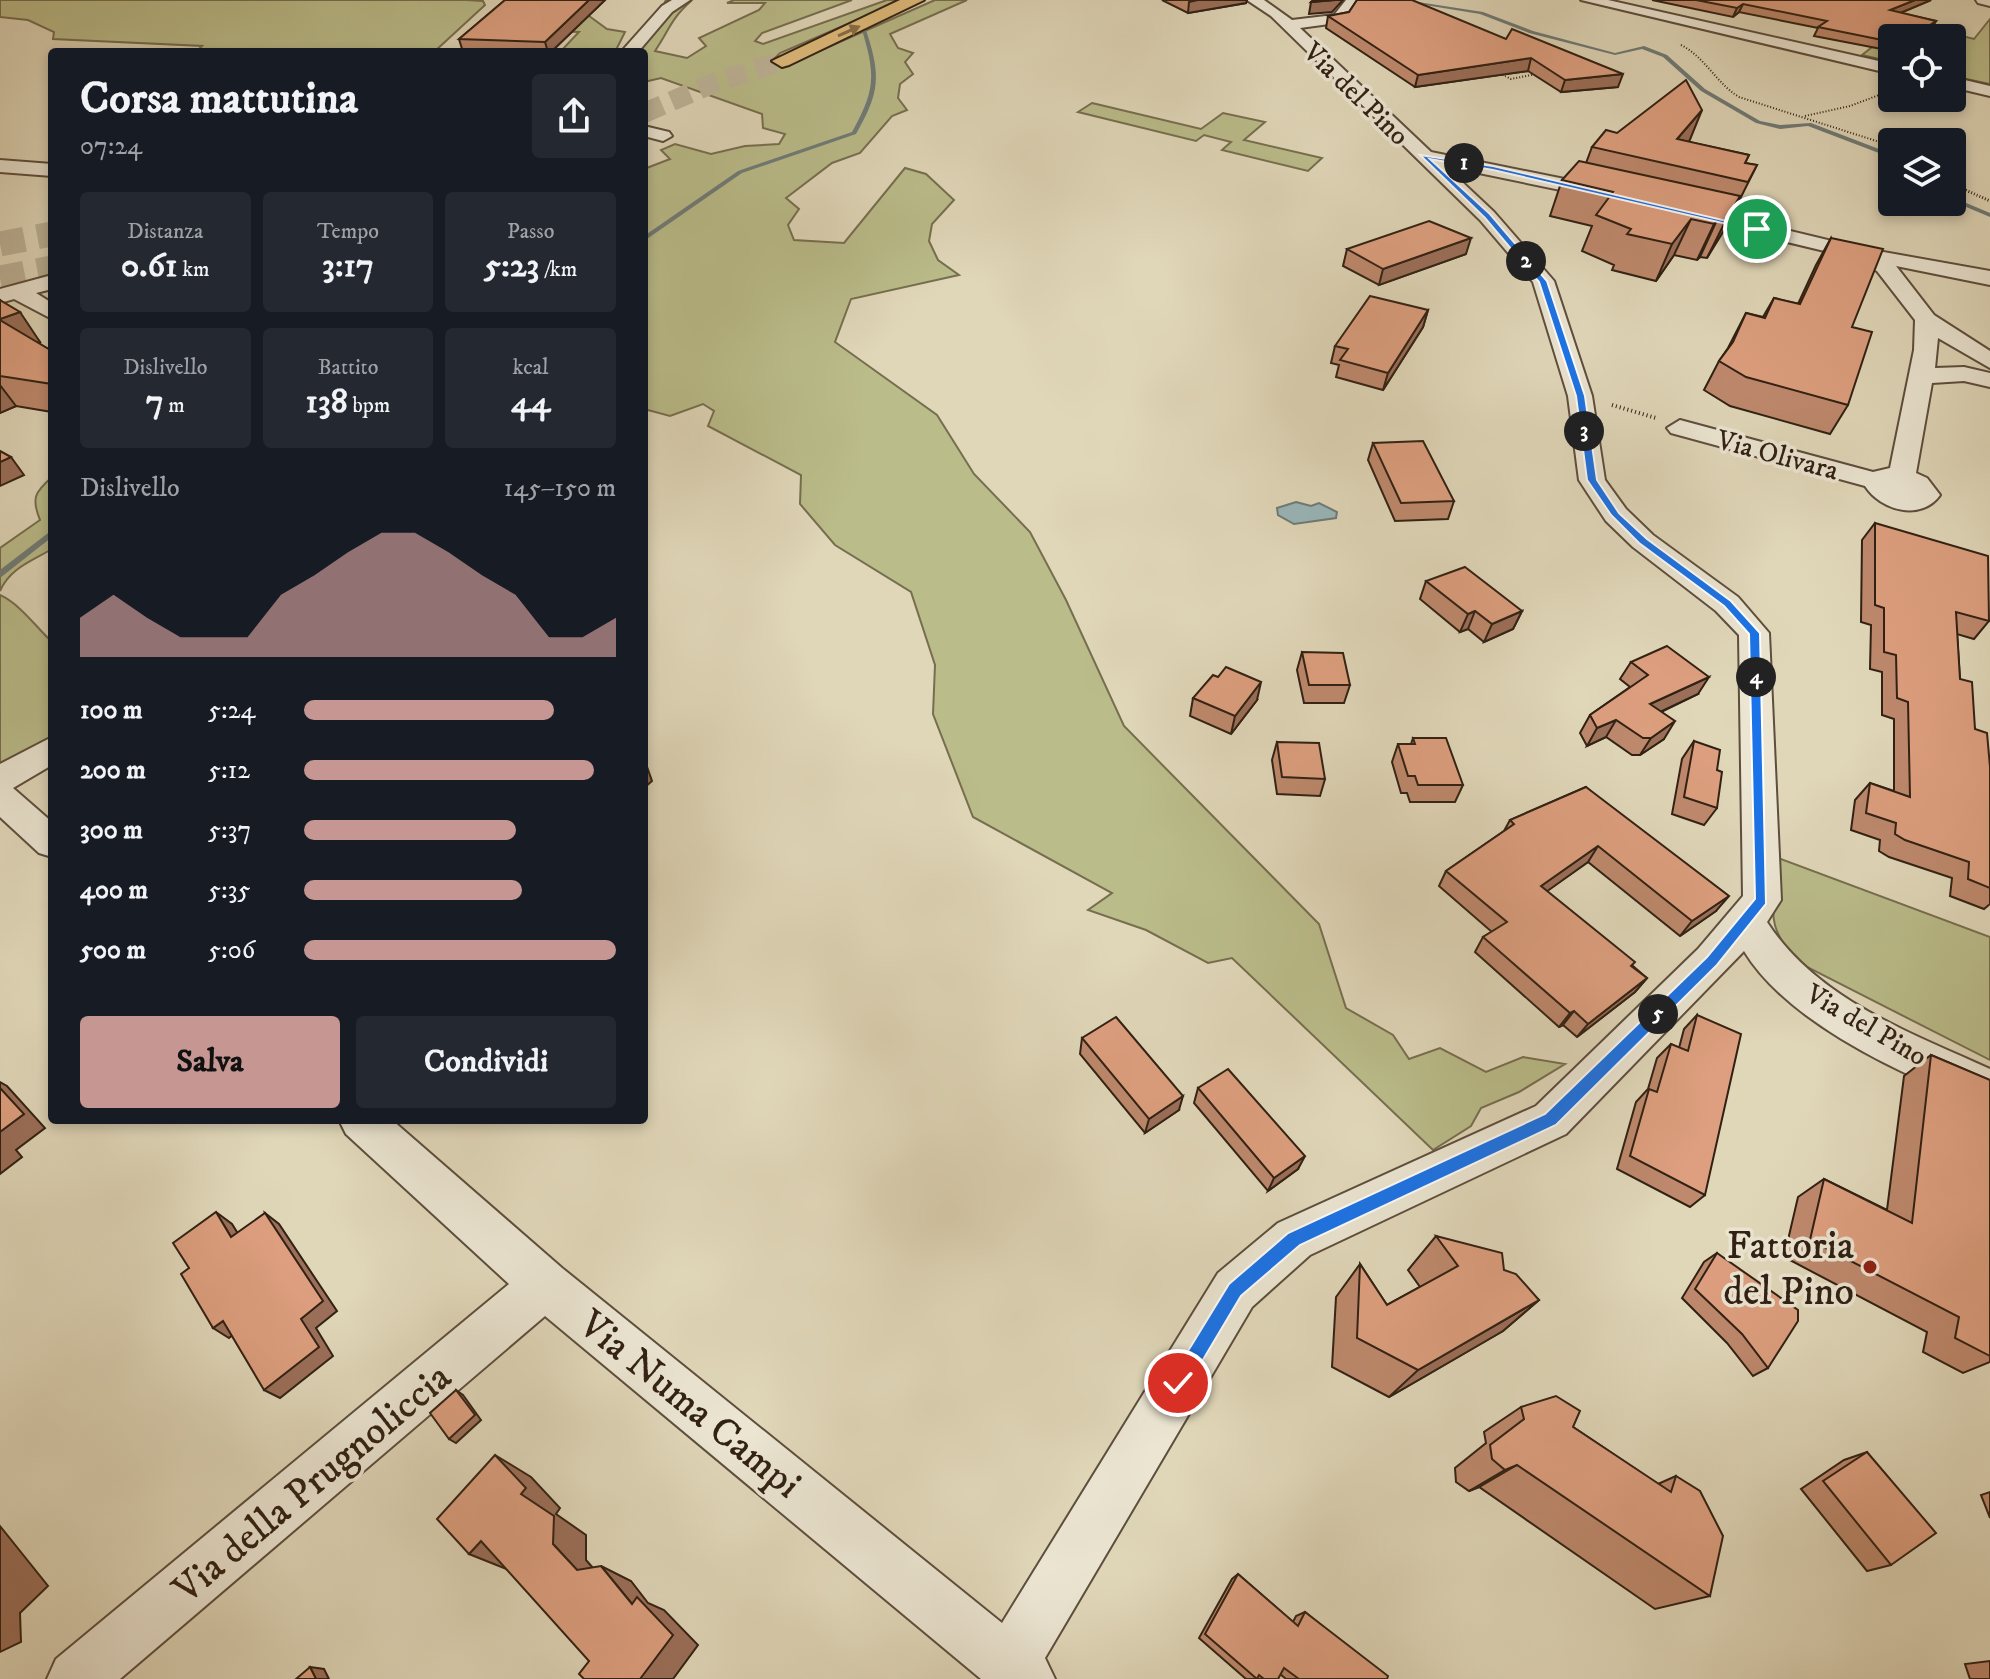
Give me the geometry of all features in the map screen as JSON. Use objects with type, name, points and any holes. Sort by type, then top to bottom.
[{"type":"highway","points":[[853,7],[873,0]]},
{"type":"highway","points":[[782,61],[915,0]]},
{"type":"street","points":[[632,48],[669,5],[683,0]]},
{"type":"street","name":"Via del Pino","points":[[1254,0],[1287,25],[1487,216],[1543,281],[1580,396],[1592,480],[1616,515],[1643,541],[1727,604],[1754,633],[1762,900],[1746,921],[1759,946],[1811,998],[1990,1090]]},
{"type":"street","points":[[1287,25],[1339,19],[1354,0]]},
{"type":"street","points":[[1588,0],[1878,66]]},
{"type":"street","points":[[1983,0],[1990,2]]},
{"type":"street","points":[[1966,85],[1990,91]]},
{"type":"street","points":[[1422,156],[1493,168],[1630,199]]},
{"type":"street","points":[[0,166],[48,170]]},
{"type":"street","points":[[1660,206],[1848,250],[1990,278]]},
{"type":"street","points":[[1848,250],[1885,266],[1926,320],[1990,361]]},
{"type":"street","points":[[8,294],[48,283]]},
{"type":"street","points":[[8,294],[48,310]]},
{"type":"street","name":"Via Olivara","points":[[1680,428],[1889,479],[1920,376],[1926,350],[1926,320]]},
{"type":"street","points":[[1926,350],[1964,374]]},
{"type":"street","points":[[1920,376],[1964,374],[1990,380]]},
{"type":"street","points":[[0,780],[48,751]]},
{"type":"street","points":[[0,797],[48,839]]},
{"type":"street","points":[[1017,1672],[1235,1290],[1294,1239],[1551,1120],[1712,961],[1746,921]]},
{"type":"street","name":"Via Numa Campi","points":[[365,1124],[545,1285],[1017,1672]]},
{"type":"street","name":"Via della Prugnoliccia","points":[[76,1679],[545,1285]]},
{"type":"path","points":[[1673,42],[1698,52],[1710,74],[1730,93],[1758,104],[1858,130],[1878,139]]},
{"type":"path","points":[[1495,70],[1511,79],[1536,74]]},
{"type":"path","points":[[1804,116],[1850,106],[1878,95]]},
{"type":"path","points":[[1966,190],[1990,201]]},
{"type":"path","points":[[1580,396],[1680,428]]},
{"type":"green space","points":[[0,0],[466,0],[483,1],[485,5],[438,48],[200,48],[202,46],[53,39],[54,32],[28,20],[0,17]]},
{"type":"green space","points":[[666,0],[692,0],[675,19],[655,51],[687,58],[706,46],[699,38],[759,10],[765,3],[727,3],[734,0],[852,0],[762,33],[755,41],[763,44],[887,0],[903,0],[780,53],[774,59],[778,63],[799,60],[935,0],[967,0],[890,34],[898,48],[913,53],[905,62],[913,74],[900,84],[898,98],[907,110],[892,116],[860,153],[832,163],[786,198],[799,209],[788,225],[794,240],[844,243],[905,168],[926,174],[954,200],[932,224],[929,241],[938,260],[959,275],[851,299],[835,342],[937,415],[974,474],[1030,532],[1066,600],[1124,726],[1319,924],[1346,1008],[1393,1035],[1409,1059],[1440,1048],[1486,1072],[1523,1057],[1565,1064],[1519,1092],[1481,1108],[1471,1126],[1433,1150],[1232,958],[1208,963],[1146,930],[1088,910],[1112,893],[973,817],[933,714],[935,665],[911,592],[835,545],[800,504],[801,475],[708,426],[714,411],[703,404],[670,416],[648,410],[648,167],[670,159],[661,150],[675,144],[711,154],[745,146],[779,144],[785,134],[763,128],[762,114],[661,78],[648,81],[648,48],[641,48]]},
{"type":"green space","points":[[585,13],[607,29],[625,32],[617,48],[564,48],[579,32],[544,31]]},
{"type":"green space","points":[[1990,19],[1990,84],[1966,79],[1966,37],[1974,39]]},
{"type":"green space","points":[[1878,42],[1878,59],[1862,55]]},
{"type":"green space","points":[[1092,103],[1201,129],[1223,113],[1265,122],[1244,140],[1322,158],[1308,171],[1222,150],[1231,142],[1204,135],[1196,141],[1078,112]]},
{"type":"green space","points":[[48,481],[48,551],[16,571],[0,591],[0,548],[40,520],[35,501]]},
{"type":"green space","points":[[0,595],[21,610],[48,638],[48,746],[0,784]]},
{"type":"green space","points":[[1778,858],[1990,937],[1990,1060],[1807,967],[1793,954],[1783,943],[1774,919]]},
{"type":"water","points":[[1296,502],[1311,506],[1319,503],[1337,512],[1336,518],[1294,524],[1278,515],[1277,508]]},
{"type":"building","points":[[505,0],[589,0],[545,42],[459,39]]},
{"type":"building","points":[[1357,0],[1412,0],[1506,39],[1512,29],[1623,74],[1565,80],[1531,58],[1418,75],[1328,16],[1349,12]]},
{"type":"building","points":[[1696,0],[1915,0],[1890,10],[1936,21],[1931,24],[1878,24],[1878,39],[1818,27],[1827,21],[1743,4],[1737,8]]},
{"type":"building","points":[[1686,80],[1702,110],[1677,139],[1749,155],[1745,163],[1757,165],[1748,182],[1592,147],[1606,130],[1617,133]]},
{"type":"building","points":[[1579,161],[1740,196],[1725,222],[1717,220],[1714,224],[1691,219],[1672,244],[1627,234],[1631,229],[1596,215],[1613,192],[1562,180]]},
{"type":"building","points":[[1429,221],[1471,238],[1383,269],[1347,249]]},
{"type":"building","points":[[1831,238],[1883,249],[1852,327],[1872,332],[1848,405],[1746,377],[1719,361],[1733,342],[1746,313],[1765,318],[1774,298],[1800,304]]},
{"type":"building","points":[[1370,296],[1428,310],[1388,373],[1340,360],[1348,349],[1335,346]]},
{"type":"building","points":[[0,300],[20,312],[0,319]]},
{"type":"building","points":[[0,320],[48,349],[48,383],[0,376]]},
{"type":"building","points":[[1423,441],[1454,501],[1401,503],[1373,443]]},
{"type":"building","points":[[0,451],[11,457],[0,462]]},
{"type":"building","points":[[1875,523],[1988,556],[1989,621],[1956,612],[1960,679],[1972,682],[1975,729],[1987,733],[1990,888],[1968,879],[1969,862],[1905,840],[1895,834],[1896,823],[1866,813],[1870,783],[1910,797],[1908,702],[1897,698],[1896,655],[1884,652],[1884,608],[1875,605]]},
{"type":"building","points":[[1465,567],[1522,611],[1492,624],[1475,611],[1468,614],[1426,581]]},
{"type":"building","points":[[1667,646],[1709,677],[1650,704],[1675,721],[1651,738],[1643,738],[1616,720],[1597,728],[1590,715],[1648,675],[1631,662]]},
{"type":"building","points":[[1302,652],[1343,653],[1350,685],[1309,685]]},
{"type":"building","points":[[1226,667],[1261,682],[1235,716],[1193,698],[1213,675],[1218,677]]},
{"type":"building","points":[[1413,738],[1446,738],[1463,785],[1418,785],[1415,776],[1408,776],[1398,744],[1415,744]]},
{"type":"building","points":[[1694,741],[1720,750],[1717,770],[1722,772],[1717,808],[1684,797]]},
{"type":"building","points":[[1277,742],[1319,743],[1325,779],[1282,777]]},
{"type":"building","points":[[1586,787],[1729,896],[1692,921],[1598,846],[1541,886],[1635,962],[1631,966],[1647,978],[1588,1024],[1574,1011],[1570,1013],[1483,937],[1507,922],[1446,871],[1514,824],[1510,820]]},
{"type":"building","points":[[1697,1015],[1741,1034],[1705,1195],[1630,1156],[1649,1089],[1657,1092],[1671,1044],[1688,1051]]},
{"type":"building","points":[[1116,1017],[1183,1096],[1149,1119],[1082,1038]]},
{"type":"building","points":[[1931,1055],[1990,1080],[1990,1356],[1955,1338],[1959,1317],[1810,1240],[1824,1179],[1912,1223]]},
{"type":"building","points":[[1228,1069],[1305,1156],[1274,1178],[1198,1088]]},
{"type":"building","points":[[0,1088],[24,1114],[0,1132]]},
{"type":"building","points":[[216,1212],[231,1237],[265,1213],[323,1301],[301,1319],[319,1347],[264,1390],[223,1321],[213,1328],[181,1274],[189,1268],[173,1243]]},
{"type":"building","points":[[1436,1236],[1502,1253],[1504,1270],[1516,1274],[1539,1300],[1418,1370],[1357,1338],[1360,1264],[1387,1305],[1458,1266]]},
{"type":"building","points":[[1717,1253],[1798,1310],[1798,1321],[1768,1368],[1742,1334],[1695,1289]]},
{"type":"building","points":[[456,1390],[475,1415],[449,1439],[430,1413]]},
{"type":"building","points":[[1556,1396],[1580,1411],[1573,1427],[1671,1492],[1676,1476],[1700,1491],[1723,1536],[1710,1596],[1517,1465],[1505,1470],[1492,1459],[1490,1445],[1524,1419],[1521,1407]]},
{"type":"building","points":[[1867,1452],[1936,1533],[1891,1565],[1823,1481]]},
{"type":"building","points":[[495,1455],[526,1488],[521,1494],[554,1516],[553,1544],[577,1570],[601,1566],[632,1604],[637,1597],[673,1635],[640,1679],[584,1679],[579,1674],[589,1661],[481,1541],[469,1554],[437,1519]]},
{"type":"building","points":[[1238,1574],[1298,1626],[1305,1612],[1388,1676],[1387,1679],[1299,1679],[1284,1668],[1278,1679],[1264,1679],[1259,1675],[1257,1679],[1205,1634]]},
{"type":"building","points":[[310,1667],[316,1679],[296,1679]]},
{"type":"waterway","points":[[1396,0],[1481,13],[1531,32],[1615,54],[1642,47],[1665,56],[1703,90],[1758,122],[1780,127],[1809,124],[1878,151]]},
{"type":"waterway","points":[[648,236],[740,172],[854,133],[868,105],[874,83],[873,60],[864,30]]},
{"type":"waterway","points":[[1966,205],[1990,215]]},
{"type":"waterway","points":[[0,575],[48,536]]},
{"type":"tunnel","points":[[648,111],[714,83],[782,61]]},
{"type":"tunnel","points":[[0,244],[48,235]]},
{"type":"tunnel","points":[[0,278],[48,269]]},
{"type":"place","name":"Fattoria del Pino","points":[[1870,1267]]},
{"type":"route","points":[[1178,1383],[1235,1290],[1294,1239],[1551,1120],[1712,961],[1762,900],[1754,633],[1727,604],[1643,541],[1616,515],[1592,480],[1580,396],[1543,281],[1487,216],[1422,156],[1493,168],[1757,229]]}]
